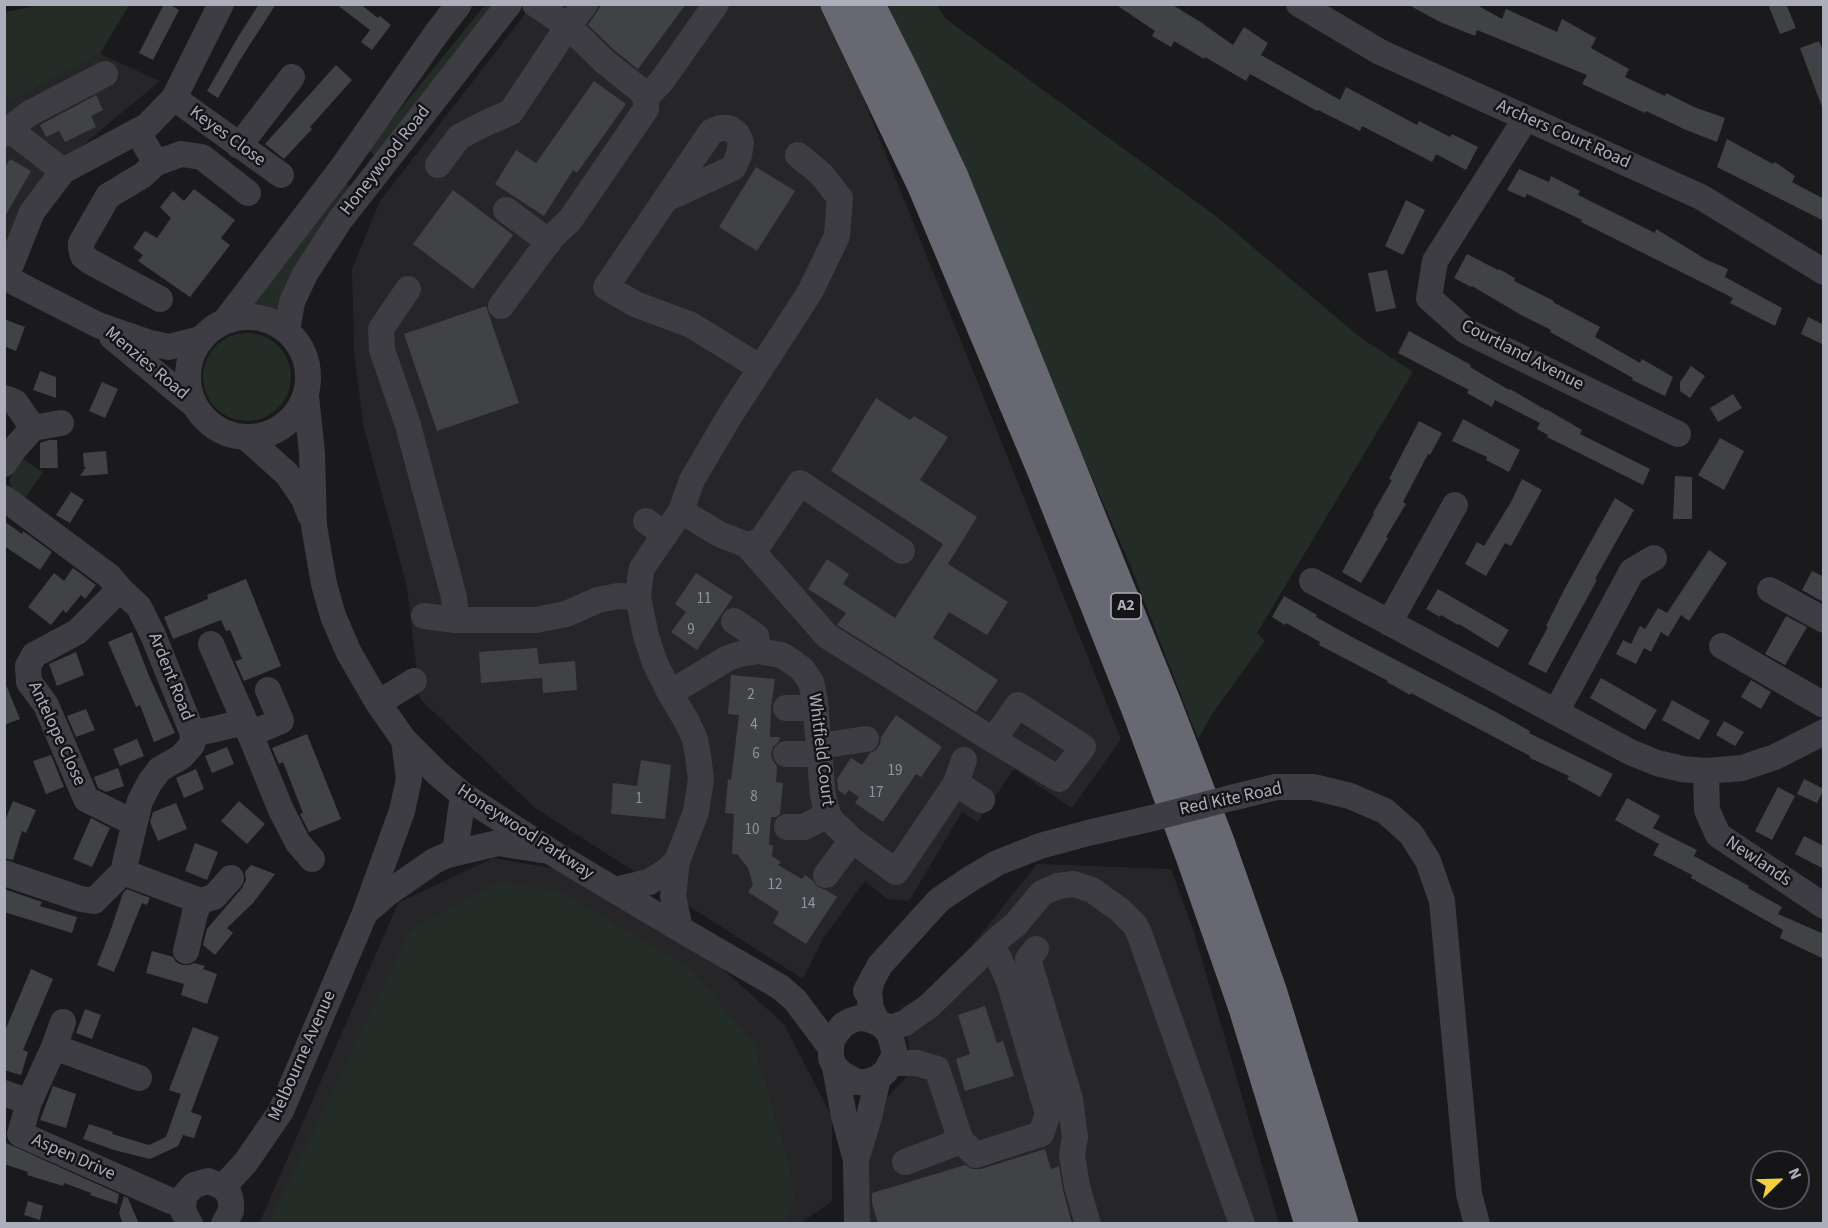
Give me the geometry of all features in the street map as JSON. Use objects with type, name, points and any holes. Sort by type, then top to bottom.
[{"type":"highway","name":"A2","points":[[837,4],[924,186],[1043,469],[1139,712],[1245,1008],[1311,1224]]},
{"type":"highway","name":"A2","points":[[868,4],[952,177],[1165,704],[1218,842],[1271,993],[1342,1224]]},
{"type":"street","points":[[5,277],[32,212],[63,171],[147,126],[174,98],[221,4]]},
{"type":"street","name":"Honeywood Road","points":[[226,320],[342,168],[459,4]]},
{"type":"street","name":"Honeywood Road","points":[[287,331],[292,302],[305,274],[340,220],[509,4]]},
{"type":"street","points":[[535,4],[568,26],[646,97]]},
{"type":"street","points":[[438,165],[459,137],[511,112],[585,4]]},
{"type":"street","points":[[501,306],[549,242],[570,220],[642,117],[646,109],[646,97],[661,82],[716,4]]},
{"type":"street","name":"Archers Court Road","points":[[1299,4],[1380,51],[1701,197],[1824,272]]},
{"type":"street","points":[[63,171],[7,132],[30,113],[105,74]]},
{"type":"street","points":[[239,146],[292,76]]},
{"type":"street","name":"Keyes Close","points":[[174,98],[281,175]]},
{"type":"street","name":"Courtland Avenue","points":[[1526,118],[1436,261],[1429,298],[1466,331],[1678,434]]},
{"type":"street","points":[[137,131],[156,163]]},
{"type":"street","points":[[160,299],[83,256],[81,243],[108,196],[143,175],[156,163],[181,154],[202,156],[248,193]]},
{"type":"street","points":[[680,929],[673,896],[677,861],[696,812],[701,779],[686,742],[687,722],[655,663],[646,636],[638,597],[642,568],[656,528],[681,511],[692,480],[729,417],[810,292],[837,236],[840,198],[821,174],[798,155]]},
{"type":"street","points":[[666,199],[606,287],[635,304],[692,325],[760,368]]},
{"type":"street","points":[[506,210],[549,242]]},
{"type":"street","name":"Menzies Road","points":[[5,277],[98,325],[150,343],[169,347],[200,339]]},
{"type":"street","points":[[408,289],[381,329],[382,350],[408,425],[454,597],[456,620]]},
{"type":"street","points":[[242,316],[258,317],[274,322],[287,331],[299,344],[306,360],[309,378],[306,396],[299,410],[289,422],[262,436],[247,438],[230,435],[215,428],[202,417],[193,404],[188,387],[187,370],[192,354],[200,339],[212,328],[226,320],[242,316]]},
{"type":"street","name":"Menzies Road","points":[[98,325],[193,404]]},
{"type":"street","name":"Honeywood Parkway","points":[[306,396],[312,453],[314,525],[324,584],[333,615],[349,653],[378,703],[404,740],[463,795],[551,852],[780,987],[795,1000],[833,1058],[844,1116],[856,1160],[857,1224]]},
{"type":"street","points":[[4,398],[15,402],[33,428]]},
{"type":"street","points":[[4,464],[33,428],[60,423]]},
{"type":"street","name":"Honeywood Parkway","points":[[247,438],[287,474],[304,499],[314,525]]},
{"type":"street","points":[[747,545],[761,541],[800,483],[902,551]]},
{"type":"street","name":"Ardent Road","points":[[4,498],[109,576],[140,607],[193,734],[192,745],[181,757],[160,769],[140,801],[123,872]]},
{"type":"street","points":[[1389,623],[1455,505]]},
{"type":"street","points":[[681,511],[719,534],[747,545],[827,636],[993,740]]},
{"type":"street","points":[[1556,712],[1632,572],[1654,558]]},
{"type":"street","points":[[1312,581],[1630,752],[1657,763],[1682,769],[1706,771],[1742,768],[1775,757],[1824,732]]},
{"type":"street","name":"Antelope Close","points":[[120,589],[77,632],[34,655],[28,666],[29,682],[46,705],[86,799],[134,823]]},
{"type":"street","points":[[1770,590],[1824,620]]},
{"type":"street","points":[[424,616],[456,620],[536,620],[566,614],[598,600],[618,596],[638,597]]},
{"type":"street","points":[[734,621],[756,636],[758,651]]},
{"type":"street","points":[[212,644],[281,810],[298,843],[312,859]]},
{"type":"street","points":[[1722,646],[1824,705]]},
{"type":"street","name":"Whitfield Court","points":[[670,693],[728,658],[758,651],[781,655],[802,669],[811,682],[816,708],[823,796],[828,815],[861,847],[896,872],[960,772],[982,800]]},
{"type":"street","points":[[378,703],[414,681]]},
{"type":"street","points":[[193,734],[247,728],[281,721],[268,690]]},
{"type":"street","points":[[786,708],[816,708]]},
{"type":"street","points":[[786,754],[819,750],[866,739]]},
{"type":"street","name":"Melbourne Avenue","points":[[223,1187],[246,1161],[281,1111],[365,913],[402,811],[409,779],[404,740]]},
{"type":"street","name":"Newlands","points":[[1706,771],[1707,810],[1718,835],[1824,906]]},
{"type":"street","name":"Red Kite Road","points":[[850,1021],[880,965],[939,900],[997,863],[1040,846],[1276,787],[1313,788],[1350,796],[1385,811],[1411,834],[1428,861],[1442,901],[1469,1194],[1477,1224]]},
{"type":"street","points":[[455,852],[463,795]]},
{"type":"street","points":[[787,827],[804,827],[828,815]]},
{"type":"street","name":"Melbourne Avenue","points":[[365,913],[388,893],[434,861],[455,852],[498,843],[551,852]]},
{"type":"street","points":[[826,875],[861,847]]},
{"type":"street","points":[[615,890],[649,882],[664,873],[677,861]]},
{"type":"street","points":[[4,873],[81,899],[94,901],[123,872],[200,901],[214,897],[231,878]]},
{"type":"street","points":[[993,946],[1009,981],[1048,1114],[1041,1134],[976,1155],[961,1141],[937,1069],[917,1063],[885,1070],[867,1082],[857,1082],[842,1074],[833,1058],[836,1032],[850,1021],[859,1018],[869,1019],[891,1028],[905,1023],[929,1006],[1000,937],[1015,926],[1042,892],[1058,886],[1074,884],[1092,890],[1120,910],[1135,925],[1139,933],[1242,1224]]},
{"type":"street","points":[[186,951],[200,901]]},
{"type":"street","points":[[1036,949],[1028,959],[1070,1099],[1075,1137],[1072,1155],[1077,1186],[1088,1224]]},
{"type":"street","points":[[873,977],[869,991],[872,1013],[890,1035],[894,1045],[895,1054],[885,1070]]},
{"type":"street","name":"Honeywood Parkway","points":[[795,1000],[850,1021]]},
{"type":"street","points":[[4,1093],[29,1102],[63,1022]]},
{"type":"street","points":[[54,1047],[139,1078]]},
{"type":"street","name":"Honeywood Parkway","points":[[856,1160],[885,1070]]},
{"type":"street","name":"Aspen Drive","points":[[29,1102],[20,1134],[171,1201],[186,1213]]},
{"type":"street","points":[[905,1162],[961,1141]]},
{"type":"street","points":[[186,1213],[184,1196],[194,1185],[208,1181],[223,1187],[229,1194],[231,1211],[224,1224]]},
{"type":"shaded area","points":[[41,5],[129,5],[100,54],[11,101],[5,95],[5,12]]},
{"type":"shaded area","points":[[485,5],[498,5],[376,157],[368,149]]},
{"type":"shaded area","points":[[532,5],[822,5],[831,18],[1121,739],[1072,808],[1014,769],[978,822],[962,812],[909,901],[887,899],[865,881],[824,937],[803,979],[535,808],[420,699],[407,587],[363,424],[354,351],[352,269],[380,201]]},
{"type":"shaded area","points":[[884,5],[937,5],[946,19],[1217,217],[1361,338],[1413,372],[1257,633],[1265,641],[1214,711],[1198,739],[1131,567],[909,56]]},
{"type":"shaded area","points":[[100,54],[160,81],[48,174],[5,254],[5,95],[11,101]]},
{"type":"shaded area","points":[[344,183],[354,188],[282,322],[248,312]]},
{"type":"shaded area","points":[[247,333],[264,337],[278,346],[287,360],[291,377],[287,394],[278,408],[264,417],[247,421],[230,417],[216,408],[207,394],[203,377],[207,360],[216,346],[230,337]]},
{"type":"shaded area","points":[[21,458],[43,472],[25,498],[12,488],[9,481]]},
{"type":"shaded area","points":[[493,858],[562,870],[708,956],[784,1024],[832,1117],[832,1201],[801,1223],[259,1224],[398,903]]},
{"type":"shaded area","points":[[1037,864],[1171,869],[1193,929],[1279,1223],[857,1224],[878,1107],[913,1070],[902,1007],[933,994]]},
{"type":"shaded area","points":[[497,882],[561,892],[688,967],[754,1043],[792,1176],[794,1202],[784,1223],[269,1223],[411,930]]},
{"type":"building","points":[[164,4],[169,4],[179,10],[153,60],[139,53]]},
{"type":"building","points":[[259,4],[276,4],[218,98],[207,91]]},
{"type":"building","points":[[336,4],[360,4],[391,25],[372,50],[361,42],[370,30]]},
{"type":"building","points":[[602,4],[686,4],[638,69],[588,25]]},
{"type":"building","points":[[1115,4],[1171,4],[1233,45],[1244,27],[1268,43],[1261,55],[1340,100],[1346,87],[1417,125],[1419,121],[1450,137],[1452,134],[1478,147],[1466,170],[1436,154],[1432,162],[1362,126],[1360,131],[1317,111],[1250,74],[1246,81],[1174,41],[1171,47],[1152,36],[1155,31]]},
{"type":"building","points":[[1407,4],[1475,4],[1502,19],[1506,9],[1557,32],[1562,19],[1596,38],[1591,48],[1629,69],[1625,77],[1665,96],[1666,93],[1694,107],[1725,118],[1717,142],[1582,84],[1587,75],[1477,30],[1475,36],[1440,22]]},
{"type":"building","points":[[1768,4],[1786,4],[1796,28],[1780,34]]},
{"type":"building","points":[[1819,41],[1824,53],[1824,106],[1822,107],[1800,48]]},
{"type":"building","points":[[336,65],[352,80],[284,159],[265,144]]},
{"type":"building","points":[[594,81],[626,104],[577,173],[573,170],[544,216],[495,184],[516,150],[536,163]]},
{"type":"building","points":[[96,95],[103,110],[91,116],[96,127],[65,142],[59,131],[46,137],[40,125]]},
{"type":"building","points":[[1727,139],[1773,164],[1775,162],[1795,176],[1792,182],[1824,199],[1824,221],[1717,167]]},
{"type":"building","points":[[10,159],[31,171],[4,218],[4,169]]},
{"type":"building","points":[[756,167],[795,191],[757,251],[719,227]]},
{"type":"building","points":[[1519,169],[1549,182],[1551,176],[1580,191],[1578,195],[1655,233],[1656,229],[1707,260],[1728,269],[1725,277],[1782,308],[1775,326],[1730,303],[1733,298],[1581,222],[1582,220],[1527,194],[1525,198],[1507,190]]},
{"type":"building","points":[[194,189],[235,220],[221,238],[230,245],[190,297],[138,261],[143,255],[133,248],[145,231],[157,238],[171,218],[160,207],[173,191],[184,201]]},
{"type":"building","points":[[453,190],[513,235],[473,289],[413,244]]},
{"type":"building","points":[[1406,200],[1425,210],[1403,255],[1385,246]]},
{"type":"building","points":[[1467,254],[1499,269],[1515,278],[1514,281],[1600,327],[1595,337],[1640,363],[1642,359],[1673,377],[1665,396],[1632,380],[1633,378],[1550,332],[1551,330],[1454,278]]},
{"type":"building","points":[[1387,270],[1396,308],[1376,312],[1368,273]]},
{"type":"building","points":[[486,306],[519,403],[437,431],[404,334]]},
{"type":"building","points":[[1808,317],[1824,325],[1824,345],[1801,334]]},
{"type":"building","points":[[4,319],[25,327],[16,351],[4,346]]},
{"type":"building","points":[[1409,331],[1582,430],[1580,434],[1650,469],[1643,485],[1547,437],[1548,435],[1537,429],[1540,423],[1495,400],[1492,407],[1467,393],[1469,390],[1398,353]]},
{"type":"building","points":[[1691,366],[1705,376],[1690,398],[1680,391],[1680,382]]},
{"type":"building","points":[[40,371],[56,377],[56,398],[33,390]]},
{"type":"building","points":[[102,382],[118,389],[105,418],[89,411]]},
{"type":"building","points":[[1733,394],[1742,408],[1718,422],[1710,408]]},
{"type":"building","points":[[876,398],[910,420],[914,416],[948,437],[920,480],[977,517],[948,564],[1008,602],[987,635],[949,612],[933,638],[998,680],[976,712],[837,625],[846,613],[808,589],[827,559],[849,574],[843,584],[895,618],[943,544],[831,471]]},
{"type":"building","points":[[1463,419],[1520,450],[1509,472],[1486,460],[1487,457],[1452,441]]},
{"type":"building","points":[[1419,421],[1442,433],[1430,455],[1428,454],[1403,502],[1406,504],[1386,537],[1388,538],[1361,583],[1342,572],[1392,480],[1389,479]]},
{"type":"building","points":[[1720,438],[1744,451],[1724,490],[1698,475]]},
{"type":"building","points":[[57,440],[58,468],[40,468],[40,443]]},
{"type":"building","points":[[106,451],[108,474],[80,476],[86,467],[84,467],[83,453]]},
{"type":"building","points":[[1675,476],[1692,477],[1692,519],[1673,519]]},
{"type":"building","points":[[1522,479],[1542,490],[1511,546],[1505,543],[1486,576],[1465,564],[1477,542],[1484,546]]},
{"type":"building","points":[[71,492],[84,500],[70,523],[56,515]]},
{"type":"building","points":[[1615,498],[1634,510],[1546,673],[1528,664],[1564,590]]},
{"type":"building","points":[[4,521],[22,534],[23,531],[52,552],[40,570],[4,546]]},
{"type":"building","points":[[1709,550],[1727,563],[1689,621],[1681,615],[1668,637],[1661,632],[1651,652],[1644,648],[1636,664],[1616,654],[1623,640],[1631,644],[1640,626],[1645,629],[1658,608],[1667,613]]},
{"type":"building","points":[[73,568],[96,585],[85,599],[81,595],[66,613],[63,610],[51,625],[28,607],[54,573],[64,581]]},
{"type":"building","points":[[1812,571],[1824,577],[1824,596],[1821,601],[1802,590]]},
{"type":"building","points":[[696,573],[733,597],[697,650],[671,632],[686,612],[675,604]]},
{"type":"building","points":[[246,579],[281,666],[244,681],[235,661],[242,659],[230,630],[226,631],[221,620],[173,639],[164,617],[208,599],[207,595]]},
{"type":"building","points":[[1438,589],[1509,630],[1498,648],[1459,624],[1426,609]]},
{"type":"building","points":[[1284,596],[1317,615],[1316,617],[1494,711],[1530,731],[1529,733],[1613,774],[1600,797],[1567,779],[1569,776],[1530,758],[1411,693],[1410,695],[1319,645],[1320,642],[1272,617]]},
{"type":"building","points":[[1786,616],[1807,627],[1785,665],[1765,654]]},
{"type":"building","points":[[132,632],[175,733],[154,742],[140,705],[136,707],[108,642]]},
{"type":"building","points":[[537,648],[539,664],[575,661],[577,690],[543,693],[542,678],[481,683],[479,652]]},
{"type":"building","points":[[76,652],[84,675],[57,686],[49,664]]},
{"type":"building","points":[[731,675],[775,679],[770,737],[780,737],[771,755],[777,766],[776,782],[783,783],[780,814],[771,817],[769,845],[773,845],[772,856],[781,862],[778,865],[802,879],[805,875],[818,887],[837,897],[806,944],[773,923],[779,912],[748,892],[753,885],[748,868],[737,854],[732,854],[734,814],[725,813],[728,779],[731,780],[739,715],[728,714]]},
{"type":"building","points":[[1601,678],[1657,710],[1645,730],[1590,698]]},
{"type":"building","points":[[4,680],[20,719],[4,725]]},
{"type":"building","points":[[1751,680],[1771,692],[1761,709],[1741,697]]},
{"type":"building","points":[[1672,700],[1710,721],[1699,740],[1662,720]]},
{"type":"building","points":[[86,709],[95,730],[76,737],[67,716]]},
{"type":"building","points":[[896,715],[942,747],[921,777],[916,774],[883,822],[855,803],[859,797],[849,790],[845,795],[838,790],[837,779],[851,758],[862,765],[870,753],[876,750],[881,737]]},
{"type":"building","points":[[1724,721],[1744,732],[1735,746],[1716,735]]},
{"type":"building","points":[[307,734],[341,819],[309,832],[300,814],[303,813],[283,762],[279,764],[272,748]]},
{"type":"building","points":[[137,739],[144,756],[120,766],[113,749]]},
{"type":"building","points":[[227,747],[234,764],[212,773],[205,756]]},
{"type":"building","points":[[51,755],[64,787],[46,794],[33,761]]},
{"type":"building","points":[[641,760],[671,765],[665,819],[611,814],[613,783],[637,786]]},
{"type":"building","points":[[118,768],[124,786],[106,792],[98,788],[94,777]]},
{"type":"building","points":[[196,769],[204,789],[184,798],[176,778]]},
{"type":"building","points":[[1804,779],[1824,789],[1817,803],[1797,794]]},
{"type":"building","points":[[1778,787],[1795,796],[1772,840],[1755,831]]},
{"type":"building","points":[[1627,798],[1660,816],[1653,828],[1697,850],[1694,856],[1782,907],[1778,914],[1824,934],[1824,959],[1780,938],[1783,930],[1691,878],[1692,875],[1653,855],[1659,844],[1615,820]]},
{"type":"building","points":[[13,801],[36,810],[26,833],[22,831],[13,860],[4,858],[4,823]]},
{"type":"building","points":[[239,801],[265,824],[247,844],[221,821]]},
{"type":"building","points":[[176,803],[187,829],[158,841],[150,822],[153,812]]},
{"type":"building","points":[[91,818],[110,828],[92,867],[73,859]]},
{"type":"building","points":[[1804,836],[1824,846],[1824,869],[1795,854]]},
{"type":"building","points":[[195,843],[218,852],[207,880],[185,871]]},
{"type":"building","points":[[251,865],[275,874],[253,903],[227,928],[233,933],[215,955],[203,945],[207,929],[242,888],[246,880],[245,872]]},
{"type":"building","points":[[4,889],[42,902],[40,906],[77,917],[72,933],[4,912]]},
{"type":"building","points":[[127,889],[150,898],[147,905],[142,903],[114,972],[97,965],[123,893]]},
{"type":"building","points":[[152,951],[173,957],[182,965],[194,963],[205,966],[203,969],[217,974],[207,1004],[181,995],[184,984],[146,973]]},
{"type":"building","points":[[31,969],[53,979],[23,1050],[28,1052],[21,1075],[4,1070],[4,1033]]},
{"type":"building","points":[[985,1006],[997,1043],[1003,1041],[1014,1076],[965,1091],[956,1059],[970,1054],[958,1015]]},
{"type":"building","points":[[85,1009],[101,1015],[92,1039],[76,1033]]},
{"type":"building","points":[[193,1027],[219,1037],[191,1112],[202,1116],[194,1138],[183,1135],[178,1146],[150,1159],[83,1139],[89,1124],[113,1132],[112,1134],[149,1145],[166,1137],[181,1094],[169,1090]]},
{"type":"building","points":[[53,1086],[76,1094],[66,1128],[40,1120]]},
{"type":"building","points":[[4,1142],[119,1194],[117,1204],[64,1183],[63,1186],[27,1175],[28,1172],[4,1164]]},
{"type":"building","points":[[1045,1149],[1051,1169],[1059,1166],[1072,1224],[878,1224],[872,1203],[872,1193],[965,1165],[972,1169],[981,1169]]},
{"type":"building","points":[[124,1196],[128,1198],[139,1224],[123,1224],[119,1213]]},
{"type":"building","points":[[28,1201],[43,1206],[40,1220],[24,1215]]}]
